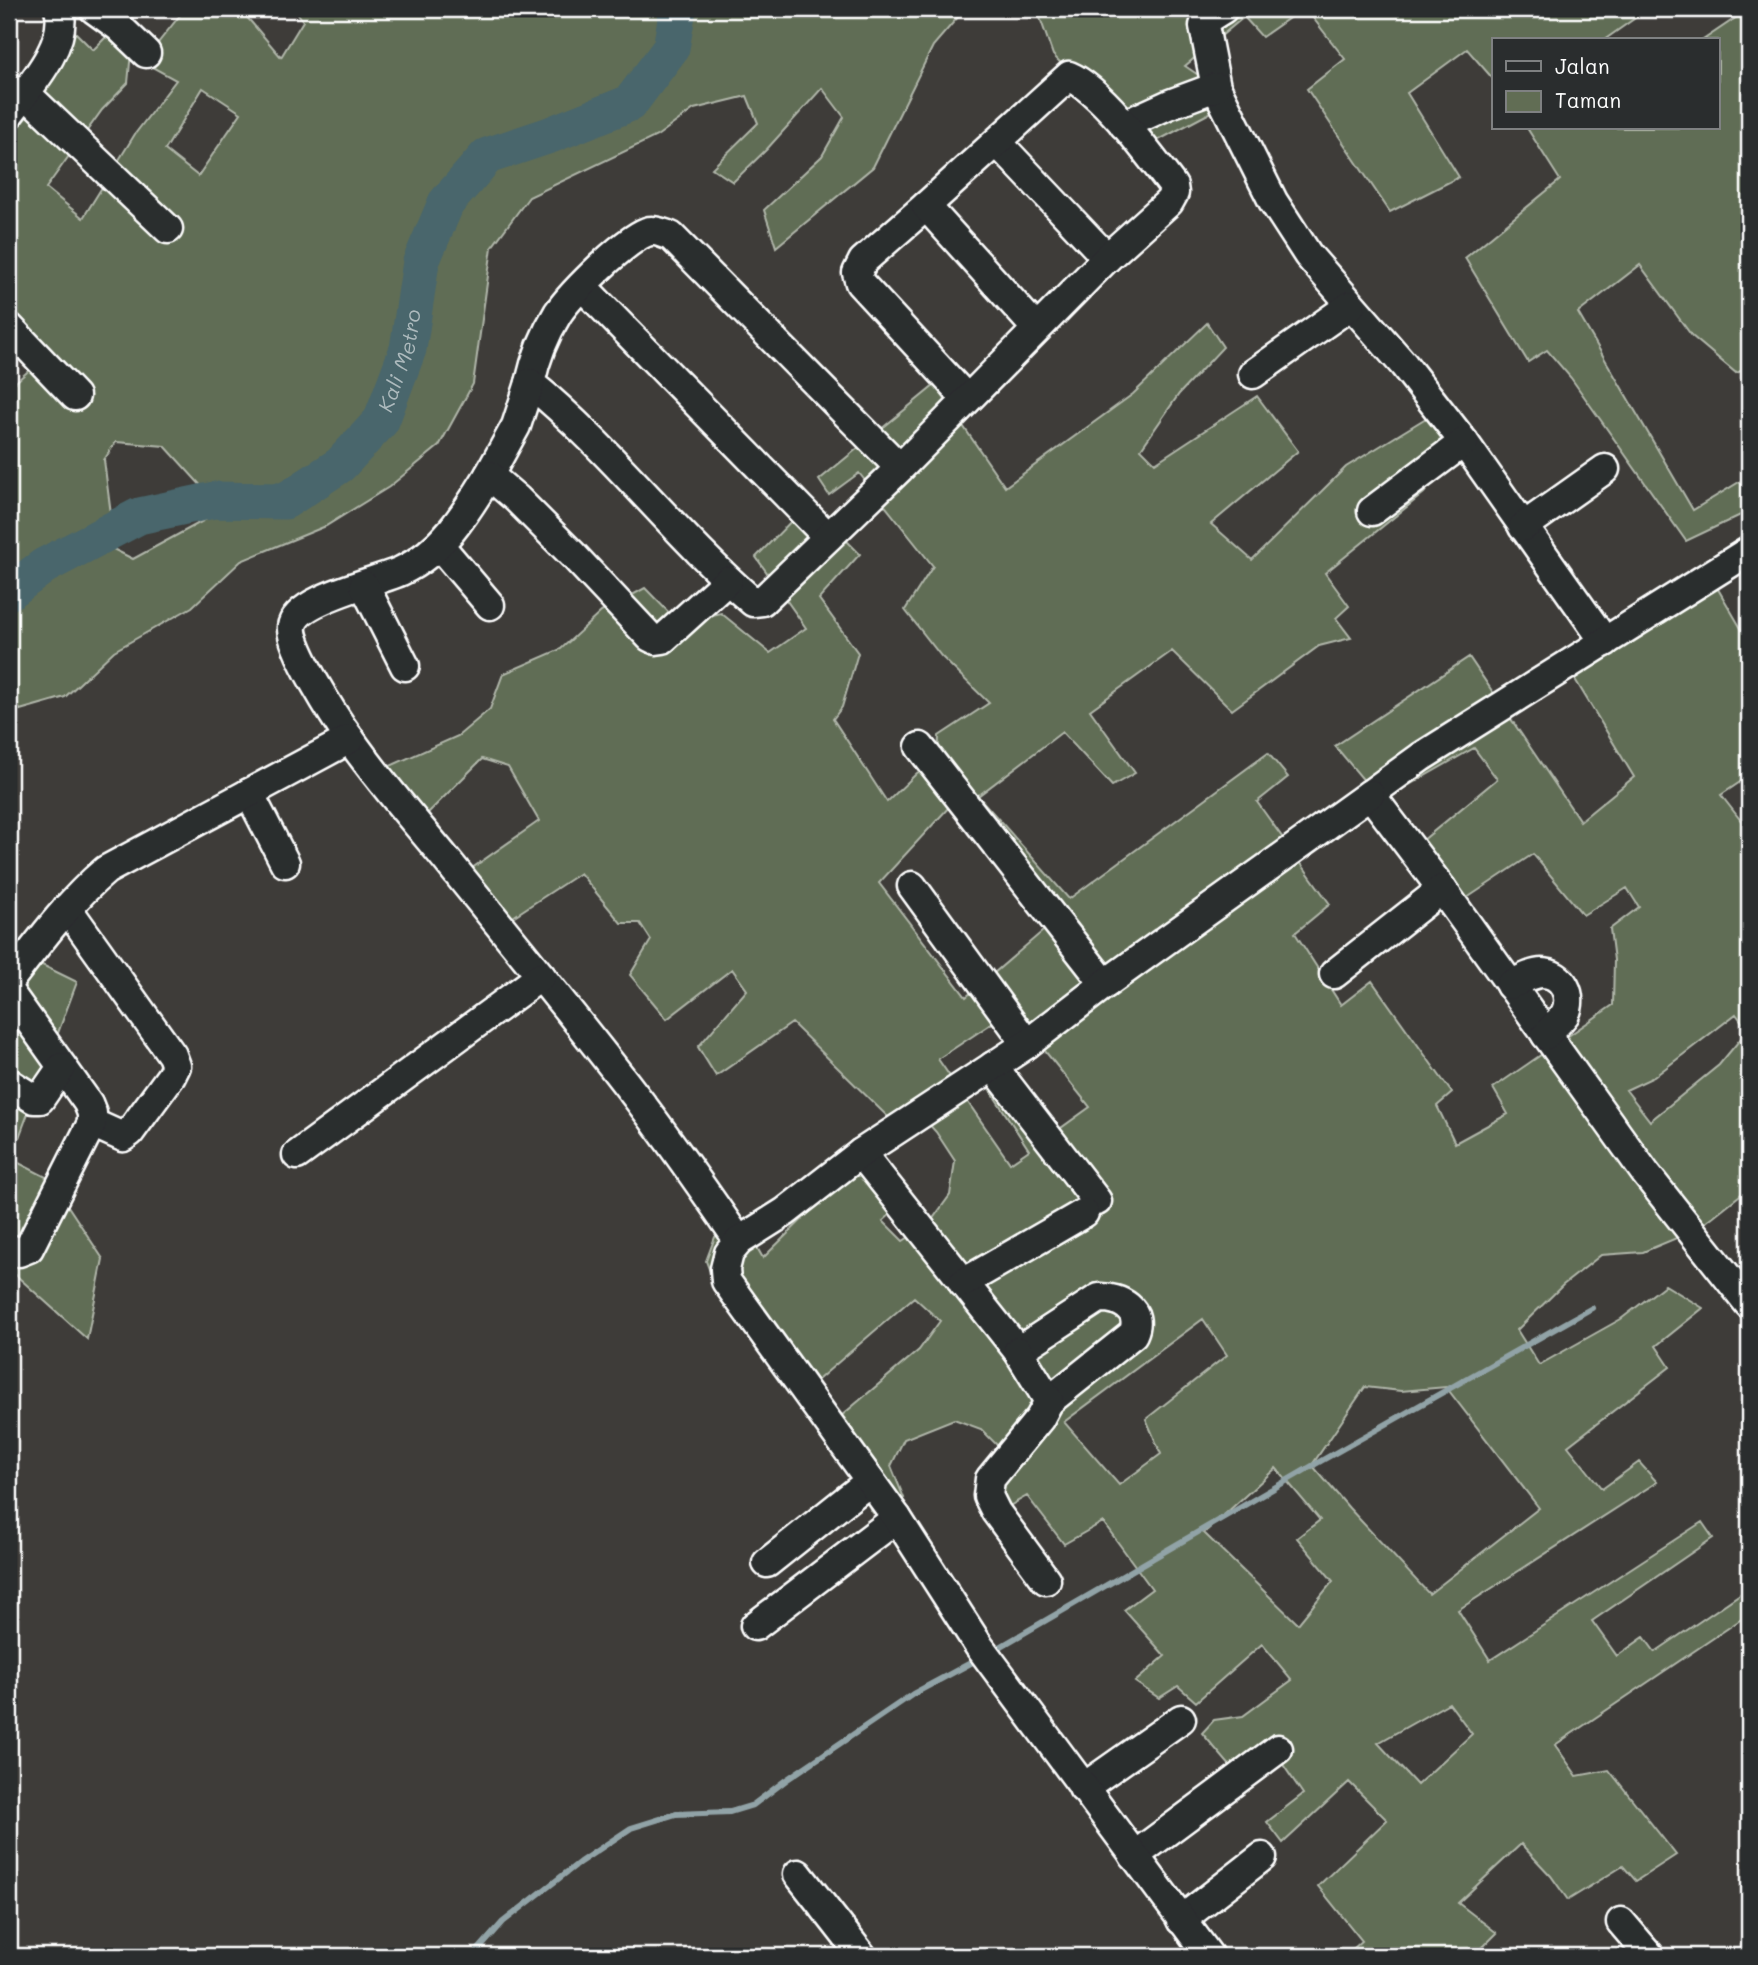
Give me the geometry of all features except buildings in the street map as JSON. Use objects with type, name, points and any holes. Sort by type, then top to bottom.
[{"type":"street","points":[[60,9],[62,26],[56,43],[44,66],[17,104],[168,229]]},
{"type":"street","points":[[94,9],[119,27],[146,53]]},
{"type":"street","points":[[1210,12],[1204,26],[1216,87],[1273,201],[1308,255],[1404,365],[1464,442],[1605,642]]},
{"type":"street","points":[[530,383],[607,455],[728,580],[753,601],[762,601],[900,468],[1107,258],[1169,202],[1174,193],[1173,186],[1124,125],[1079,80],[1069,76],[998,143],[863,261],[857,273],[860,283],[967,400]]},
{"type":"street","points":[[1124,125],[1216,87]]},
{"type":"street","points":[[998,143],[1107,258]]},
{"type":"street","points":[[926,206],[1036,328]]},
{"type":"street","points":[[739,1241],[682,1158],[541,976],[349,738],[296,649],[292,627],[299,614],[314,603],[401,571],[424,558],[439,545],[467,512],[516,426],[534,366],[558,314],[610,259],[648,231],[658,231],[671,236],[900,468]]},
{"type":"street","points":[[582,286],[828,537]]},
{"type":"street","points":[[1253,374],[1351,305]]},
{"type":"street","points":[[9,327],[75,396]]},
{"type":"street","points":[[1372,512],[1464,442]]},
{"type":"street","points":[[1523,527],[1605,470]]},
{"type":"street","points":[[489,475],[517,499],[650,637],[656,640],[663,639],[728,580]]},
{"type":"street","points":[[439,545],[491,605]]},
{"type":"street","points":[[1209,1956],[979,1646],[897,1518],[726,1281],[725,1269],[729,1253],[739,1241],[785,1212],[861,1153],[1027,1044],[1105,984],[1421,757],[1749,551]]},
{"type":"street","points":[[364,585],[405,666]]},
{"type":"street","points":[[9,981],[67,908],[106,870],[349,738]]},
{"type":"street","points":[[920,747],[1105,984]]},
{"type":"street","points":[[249,793],[285,863]]},
{"type":"street","points":[[1370,794],[1443,889],[1669,1202],[1749,1304]]},
{"type":"street","points":[[912,886],[1027,1044]]},
{"type":"street","points":[[1335,974],[1443,889]]},
{"type":"street","points":[[67,908],[172,1055],[176,1066],[124,1137],[92,1123]]},
{"type":"street","points":[[1510,985],[1540,973],[1552,975],[1562,982],[1568,992],[1568,1003],[1564,1015],[1546,1035]]},
{"type":"street","points":[[297,1155],[541,976]]},
{"type":"street","points":[[9,992],[88,1103],[92,1123],[29,1248],[19,1252],[9,1249]]},
{"type":"street","points":[[963,1283],[1090,1207],[993,1066]]},
{"type":"street","points":[[9,1083],[34,1099],[40,1099],[62,1067]]},
{"type":"street","points":[[861,1153],[1017,1351],[1049,1401]]},
{"type":"street","points":[[1017,1351],[1099,1298],[1110,1298],[1130,1307],[1135,1313],[1137,1323],[1133,1334],[1049,1401],[1040,1418],[990,1479],[988,1496],[996,1512],[1046,1580]]},
{"type":"street","points":[[767,1563],[870,1480]]},
{"type":"street","points":[[755,1626],[897,1518]]},
{"type":"street","points":[[1083,1788],[1181,1719]]},
{"type":"street","points":[[1134,1856],[1278,1749]]},
{"type":"street","points":[[1181,1920],[1262,1857]]},
{"type":"street","points":[[798,1874],[862,1956]]},
{"type":"street","points":[[1621,1923],[1650,1956]]},
{"type":"green space","points":[[185,9],[240,9],[281,57],[303,21],[295,9],[965,9],[933,46],[873,167],[776,247],[764,210],[822,156],[844,117],[822,88],[733,182],[712,168],[758,123],[747,96],[694,109],[657,136],[529,197],[492,247],[473,384],[439,446],[389,487],[326,526],[241,561],[192,607],[114,651],[65,697],[20,710],[9,690],[9,388],[34,366],[9,338],[9,192],[15,187],[9,171],[9,139],[42,98],[40,87],[72,29],[93,50],[110,33],[131,52],[128,83],[102,110],[46,188],[83,218],[135,134],[176,80],[143,62]],"holes":[[[203,88],[241,113],[198,176],[165,150]],[[116,442],[165,446],[214,500],[238,502],[133,559],[95,540],[113,530],[104,460]]]},
{"type":"green space","points":[[1037,9],[1302,9],[1262,37],[1244,17],[1185,66],[1216,87],[1225,105],[1155,142],[1107,111],[1053,55]]},
{"type":"green space","points":[[1306,9],[1648,9],[1607,38],[1492,38],[1492,78],[1467,49],[1407,93],[1459,177],[1390,212],[1307,89],[1345,59]]},
{"type":"green space","points":[[1749,9],[1749,219],[1743,223],[1749,232],[1749,368],[1736,373],[1692,336],[1640,265],[1578,313],[1693,510],[1749,476],[1749,511],[1686,541],[1571,378],[1547,350],[1528,362],[1465,258],[1560,180],[1528,130],[1720,130],[1720,38],[1706,38]]},
{"type":"green space","points":[[1207,323],[1223,347],[1179,394],[1141,449],[1155,463],[1257,396],[1298,451],[1211,524],[1252,560],[1346,467],[1439,410],[1464,442],[1424,493],[1325,573],[1349,606],[1336,618],[1351,638],[1319,646],[1232,710],[1172,651],[1090,710],[1135,773],[1112,786],[1062,732],[978,796],[1069,899],[1268,753],[1288,777],[1257,802],[1330,904],[1295,933],[1341,1005],[1372,981],[1452,1093],[1437,1106],[1455,1143],[1508,1114],[1493,1088],[1613,1005],[1614,960],[1610,929],[1639,907],[1627,888],[1583,915],[1533,854],[1458,904],[1416,846],[1497,779],[1474,748],[1381,801],[1335,746],[1469,657],[1580,821],[1634,777],[1570,671],[1708,572],[1749,642],[1749,776],[1721,795],[1749,831],[1749,1188],[1696,1230],[1643,1252],[1601,1255],[1563,1285],[1517,1330],[1539,1365],[1621,1319],[1665,1285],[1703,1308],[1656,1346],[1670,1367],[1568,1446],[1602,1489],[1639,1462],[1657,1482],[1458,1610],[1490,1660],[1702,1522],[1713,1538],[1592,1621],[1617,1656],[1644,1637],[1655,1652],[1749,1588],[1749,1614],[1555,1745],[1577,1776],[1609,1770],[1676,1855],[1636,1881],[1623,1866],[1568,1900],[1551,1876],[1521,1844],[1458,1903],[1497,1933],[1474,1956],[1345,1956],[1362,1941],[1318,1886],[1387,1820],[1349,1782],[1283,1843],[1267,1822],[1303,1794],[1273,1750],[1237,1774],[1202,1733],[1214,1720],[1243,1716],[1292,1680],[1262,1644],[1196,1702],[1178,1686],[1159,1698],[1135,1682],[1165,1656],[1124,1610],[1152,1589],[1103,1522],[1064,1544],[1027,1496],[1004,1509],[985,1487],[1012,1460],[981,1429],[954,1419],[904,1439],[891,1466],[904,1498],[873,1513],[821,1433],[919,1350],[940,1321],[914,1297],[798,1397],[714,1282],[706,1261],[715,1237],[738,1214],[763,1258],[839,1183],[878,1153],[899,1207],[883,1221],[903,1241],[929,1224],[950,1195],[955,1161],[936,1132],[910,1103],[888,1117],[792,1023],[716,1076],[698,1047],[747,990],[732,969],[667,1019],[630,975],[651,940],[640,923],[621,923],[580,873],[496,928],[458,878],[539,821],[508,767],[482,759],[417,824],[372,774],[458,736],[490,709],[503,674],[561,649],[601,612],[645,588],[679,623],[721,613],[770,653],[806,628],[756,557],[809,503],[860,554],[819,599],[858,653],[842,707],[833,719],[887,802],[917,773],[938,761],[939,736],[989,703],[941,656],[905,610],[933,566],[859,473],[829,495],[819,480],[935,385],[1005,487],[1133,394]],"holes":[[[950,806],[1050,925],[966,997],[879,883]],[[1012,1010],[1090,1107],[1058,1130],[1002,1051],[977,1070],[1029,1150],[1010,1163],[938,1059]],[[1736,1014],[1748,1030],[1719,1065],[1650,1121],[1626,1090],[1654,1077]],[[1203,1319],[1227,1355],[1146,1419],[1161,1454],[1119,1485],[1064,1422]],[[1365,1387],[1401,1391],[1446,1387],[1539,1508],[1429,1594],[1312,1465]],[[1276,1468],[1320,1520],[1297,1538],[1333,1581],[1298,1624],[1204,1533]],[[1449,1703],[1472,1734],[1417,1785],[1378,1743]]]},
{"type":"green space","points":[[32,960],[77,982],[11,1159],[50,1179],[103,1259],[87,1339],[9,1269],[9,1035]]},
{"type":"waterway","name":"Kali Metro","points":[[9,592],[44,566],[139,516],[214,500],[285,501],[340,465],[381,421],[408,349],[421,262],[446,203],[487,156],[550,135],[630,103],[671,48],[678,9]]},
{"type":"waterway","points":[[993,1651],[1592,1308]]},
{"type":"waterway","points":[[473,1956],[503,1922],[580,1862],[631,1828],[676,1814],[730,1812],[753,1805],[913,1694],[980,1658]]}]
